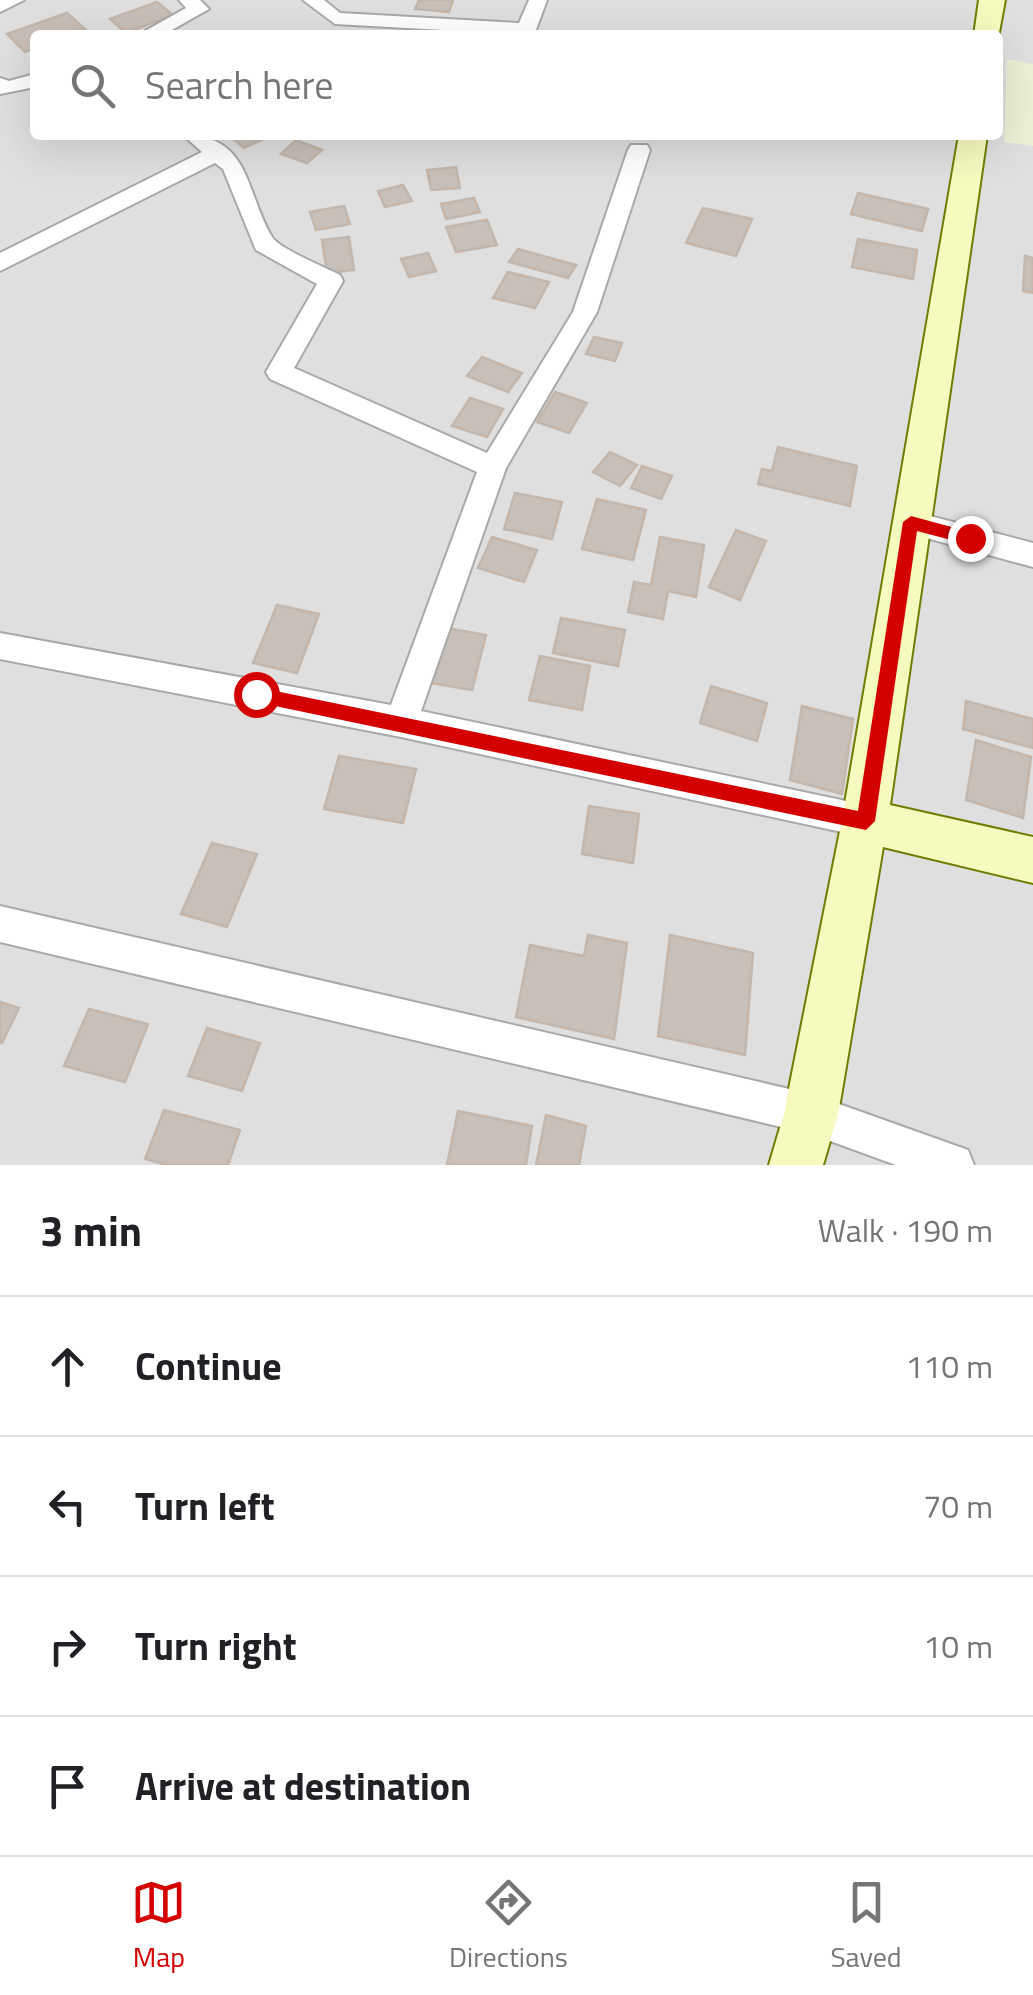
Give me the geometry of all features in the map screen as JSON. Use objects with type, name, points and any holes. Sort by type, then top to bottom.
[{"type":"street","points":[[0,6],[15,0]]},
{"type":"street","points":[[158,30],[199,9],[188,0]]},
{"type":"street","points":[[312,0],[335,18],[498,30]]},
{"type":"street","points":[[526,30],[538,0]]},
{"type":"street","points":[[988,30],[992,0]]},
{"type":"street","points":[[0,84],[6,89],[30,82]]},
{"type":"street","points":[[200,140],[233,166],[264,245],[331,282],[279,372],[493,467]]},
{"type":"street","points":[[796,1165],[811,1114],[866,821],[972,140]]},
{"type":"street","points":[[401,722],[493,467],[585,312],[638,150]]},
{"type":"street","points":[[0,263],[217,153]]},
{"type":"street","points":[[911,522],[1033,555]]},
{"type":"street","points":[[0,646],[401,722],[1033,860]]},
{"type":"street","points":[[0,924],[811,1114],[953,1165]]},
{"type":"shaded area","points":[[0,0],[1033,0],[1033,1165],[0,1165]]},
{"type":"green space","points":[[1007,59],[1033,64],[1033,146],[1004,142]]},
{"type":"building","points":[[419,0],[453,0],[449,12],[415,9]]},
{"type":"building","points":[[157,2],[173,15],[134,30],[123,30],[110,19]]},
{"type":"building","points":[[67,13],[85,29],[30,30],[30,50],[25,52],[7,34]]},
{"type":"building","points":[[235,140],[261,140],[244,148]]},
{"type":"building","points":[[296,140],[322,150],[307,163],[281,154]]},
{"type":"building","points":[[456,167],[460,188],[431,190],[427,170]]},
{"type":"building","points":[[403,185],[412,201],[385,207],[378,191]]},
{"type":"building","points":[[858,193],[928,209],[922,231],[851,214]]},
{"type":"building","points":[[474,198],[480,212],[446,219],[441,204]]},
{"type":"building","points":[[344,206],[350,224],[316,230],[310,212]]},
{"type":"building","points":[[703,208],[752,219],[736,256],[686,243]]},
{"type":"building","points":[[487,220],[497,245],[456,252],[446,227]]},
{"type":"building","points":[[349,237],[354,270],[327,273],[322,240]]},
{"type":"building","points":[[858,239],[917,250],[913,279],[852,267]]},
{"type":"building","points":[[518,249],[576,265],[568,278],[509,262]]},
{"type":"building","points":[[428,253],[436,271],[409,277],[401,259]]},
{"type":"building","points":[[1025,256],[1033,258],[1033,293],[1023,291]]},
{"type":"building","points":[[508,272],[549,282],[535,308],[493,298]]},
{"type":"building","points":[[594,337],[622,343],[615,361],[586,354]]},
{"type":"building","points":[[482,357],[522,373],[508,392],[467,376]]},
{"type":"building","points":[[555,392],[587,403],[569,433],[537,422]]},
{"type":"building","points":[[470,398],[503,409],[487,437],[452,426]]},
{"type":"building","points":[[778,447],[857,466],[850,506],[758,484],[762,469],[772,471]]},
{"type":"building","points":[[610,452],[637,465],[620,486],[593,472]]},
{"type":"building","points":[[642,466],[672,476],[661,499],[631,488]]},
{"type":"building","points":[[515,493],[562,502],[552,539],[504,529]]},
{"type":"building","points":[[597,499],[646,510],[633,560],[582,549]]},
{"type":"building","points":[[736,530],[766,541],[740,600],[709,587]]},
{"type":"building","points":[[492,537],[537,550],[524,582],[478,568]]},
{"type":"building","points":[[660,537],[704,545],[696,597],[668,591],[663,619],[628,612],[634,582],[651,585]]},
{"type":"building","points":[[277,605],[319,614],[297,673],[253,663]]},
{"type":"building","points":[[561,618],[625,630],[618,666],[553,653]]},
{"type":"building","points":[[446,628],[486,635],[472,690],[431,683]]},
{"type":"building","points":[[540,656],[590,666],[582,710],[529,700]]},
{"type":"building","points":[[711,686],[767,703],[757,741],[700,723]]},
{"type":"building","points":[[966,701],[1033,719],[1033,748],[963,729]]},
{"type":"building","points":[[802,706],[853,719],[842,794],[790,780]]},
{"type":"building","points":[[976,740],[1031,757],[1023,818],[966,800]]},
{"type":"building","points":[[339,756],[416,769],[403,823],[324,809]]},
{"type":"building","points":[[589,806],[639,814],[633,863],[582,854]]},
{"type":"building","points":[[212,843],[257,854],[227,927],[181,914]]},
{"type":"building","points":[[588,935],[627,943],[614,1039],[516,1017],[530,945],[584,956]]},
{"type":"building","points":[[670,935],[753,953],[745,1055],[658,1036]]},
{"type":"building","points":[[0,1002],[19,1008],[2,1043],[0,1043]]},
{"type":"building","points":[[89,1009],[148,1024],[125,1082],[64,1066]]},
{"type":"building","points":[[207,1028],[260,1043],[242,1091],[188,1076]]},
{"type":"building","points":[[164,1110],[240,1130],[228,1165],[167,1165],[145,1159]]},
{"type":"building","points":[[458,1111],[532,1126],[526,1165],[447,1165]]},
{"type":"building","points":[[546,1115],[586,1126],[579,1165],[536,1165]]},
{"type":"route","points":[[256,694],[866,821],[911,522],[970,538]]}]
